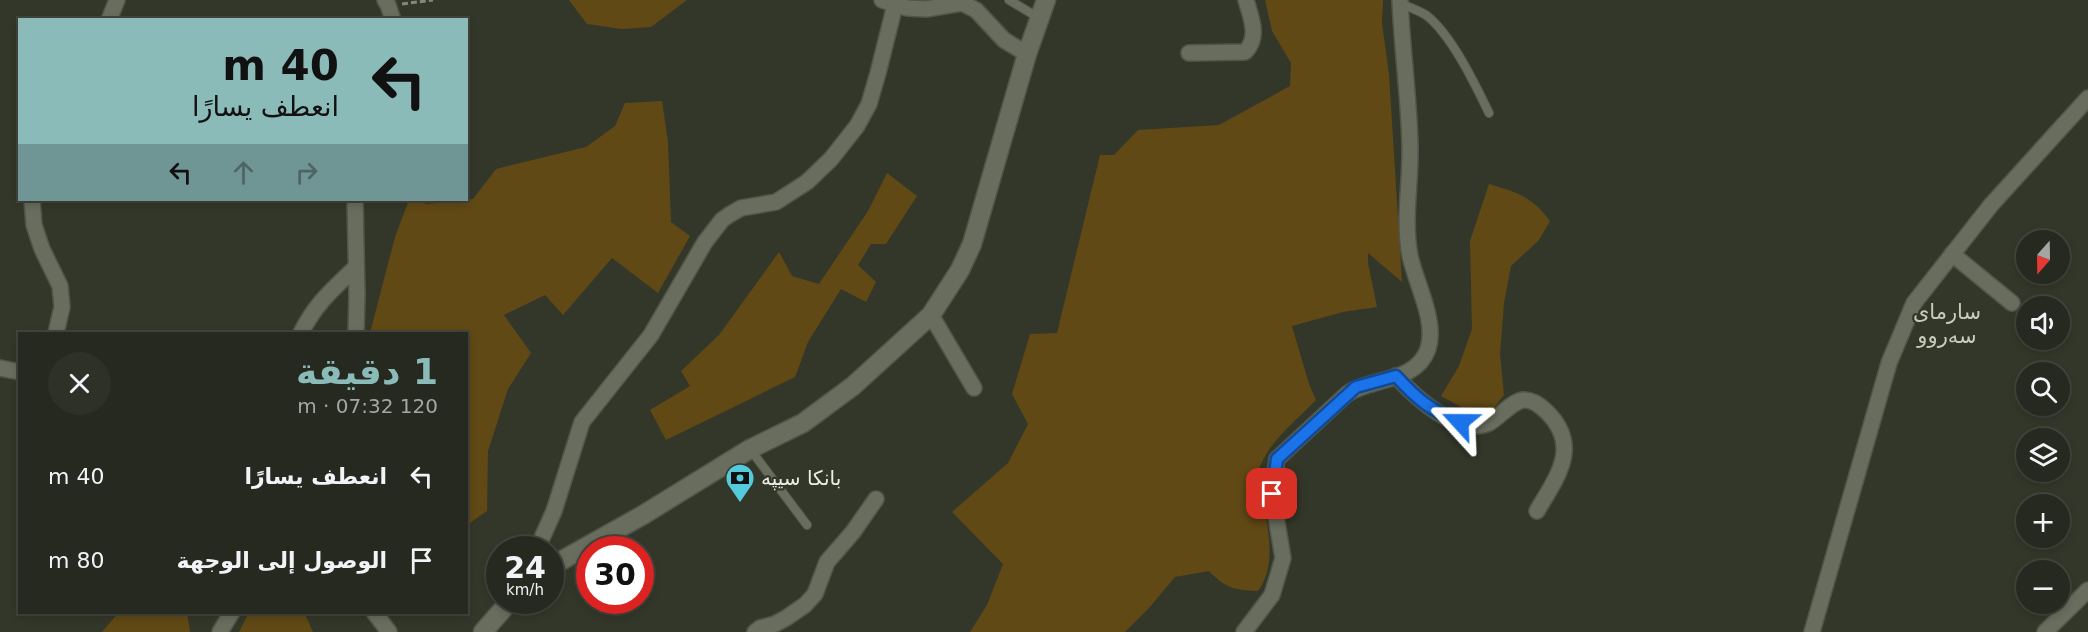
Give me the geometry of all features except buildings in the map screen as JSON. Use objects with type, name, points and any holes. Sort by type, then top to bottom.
[{"type":"street","points":[[111,18],[117,0]]},
{"type":"street","points":[[564,559],[643,515],[750,449],[803,423],[853,386],[931,315],[960,270],[972,243],[1027,54],[1046,0]]},
{"type":"street","points":[[1189,53],[1245,52],[1253,38],[1254,28],[1246,0]]},
{"type":"street","points":[[1244,632],[1272,594],[1282,558],[1272,494],[1277,459],[1356,387],[1409,373],[1428,349],[1430,322],[1410,255],[1408,221],[1410,147],[1400,2]]},
{"type":"street","points":[[543,536],[554,511],[582,422],[651,335],[722,220],[741,208],[776,202],[807,182],[831,159],[857,126],[879,73],[888,3],[926,9],[962,3],[976,10],[1005,40],[1027,54]]},
{"type":"street","points":[[1812,632],[1889,363],[1914,303],[1991,205],[2088,98]]},
{"type":"street","points":[[32,201],[34,225],[42,249],[60,286],[62,307],[56,332]]},
{"type":"street","points":[[355,201],[356,332]]},
{"type":"street","points":[[1952,254],[2012,303]]},
{"type":"street","points":[[301,332],[310,314],[325,296],[356,267]]},
{"type":"street","points":[[931,315],[974,388]]},
{"type":"street","points":[[0,368],[18,372]]},
{"type":"street","points":[[1396,376],[1411,392],[1438,414],[1474,426],[1487,424],[1516,403],[1525,400],[1537,404],[1548,414],[1558,427],[1565,456],[1562,468],[1537,511]]},
{"type":"street","points":[[761,631],[805,605],[815,594],[827,562],[853,532],[876,498]]},
{"type":"street","points":[[2045,632],[2088,590]]},
{"type":"street","points":[[220,632],[231,614]]},
{"type":"street","points":[[376,614],[389,632]]},
{"type":"street","points":[[483,632],[498,614]]},
{"type":"lane","points":[[1009,0],[1039,18]]},
{"type":"lane","points":[[1400,2],[1425,15],[1436,25],[1473,80],[1489,113]]},
{"type":"lane","points":[[750,449],[807,525]]},
{"type":"path","points":[[389,8],[433,0]]},
{"type":"shaded area","points":[[569,0],[687,0],[651,27],[622,29],[587,24]]},
{"type":"shaded area","points":[[1265,0],[1383,0],[1382,23],[1389,74],[1402,282],[1368,253],[1377,307],[1343,312],[1292,326],[1316,400],[1275,442],[1258,473],[1269,545],[1268,569],[1264,580],[1258,591],[1230,587],[1209,571],[1175,577],[1125,632],[970,632],[987,605],[1003,564],[952,512],[1008,463],[1028,424],[1012,394],[1030,334],[1057,333],[1100,155],[1114,155],[1138,130],[1219,125],[1290,86],[1291,63],[1272,31]]},
{"type":"shaded area","points":[[662,101],[668,142],[671,222],[690,236],[658,293],[612,258],[563,315],[545,295],[504,315],[531,353],[508,389],[488,451],[487,511],[468,524],[468,332],[370,332],[395,237],[409,201],[423,201],[426,204],[473,199],[496,169],[586,147],[615,126],[625,103]]},
{"type":"shaded area","points":[[887,173],[917,196],[886,244],[871,244],[858,265],[876,282],[866,302],[841,289],[808,342],[795,377],[666,440],[650,410],[690,386],[681,371],[719,335],[779,252],[792,276],[819,284],[868,211]]},
{"type":"shaded area","points":[[1489,184],[1523,196],[1537,206],[1550,221],[1539,240],[1511,266],[1504,303],[1500,354],[1504,395],[1493,409],[1468,411],[1441,396],[1459,366],[1472,329],[1470,241]]},
{"type":"shaded area","points":[[117,614],[187,614],[190,632],[102,632]]},
{"type":"shaded area","points":[[248,614],[305,614],[313,632],[239,632]]},
{"type":"place","name":"بانکا سیپە","points":[[740,504]]},
{"type":"district","name":"سارمای سەروو","points":[[1947,324]]},
{"type":"route","points":[[1272,494],[1277,459],[1356,387],[1396,376],[1411,392],[1438,414],[1460,422]]}]
